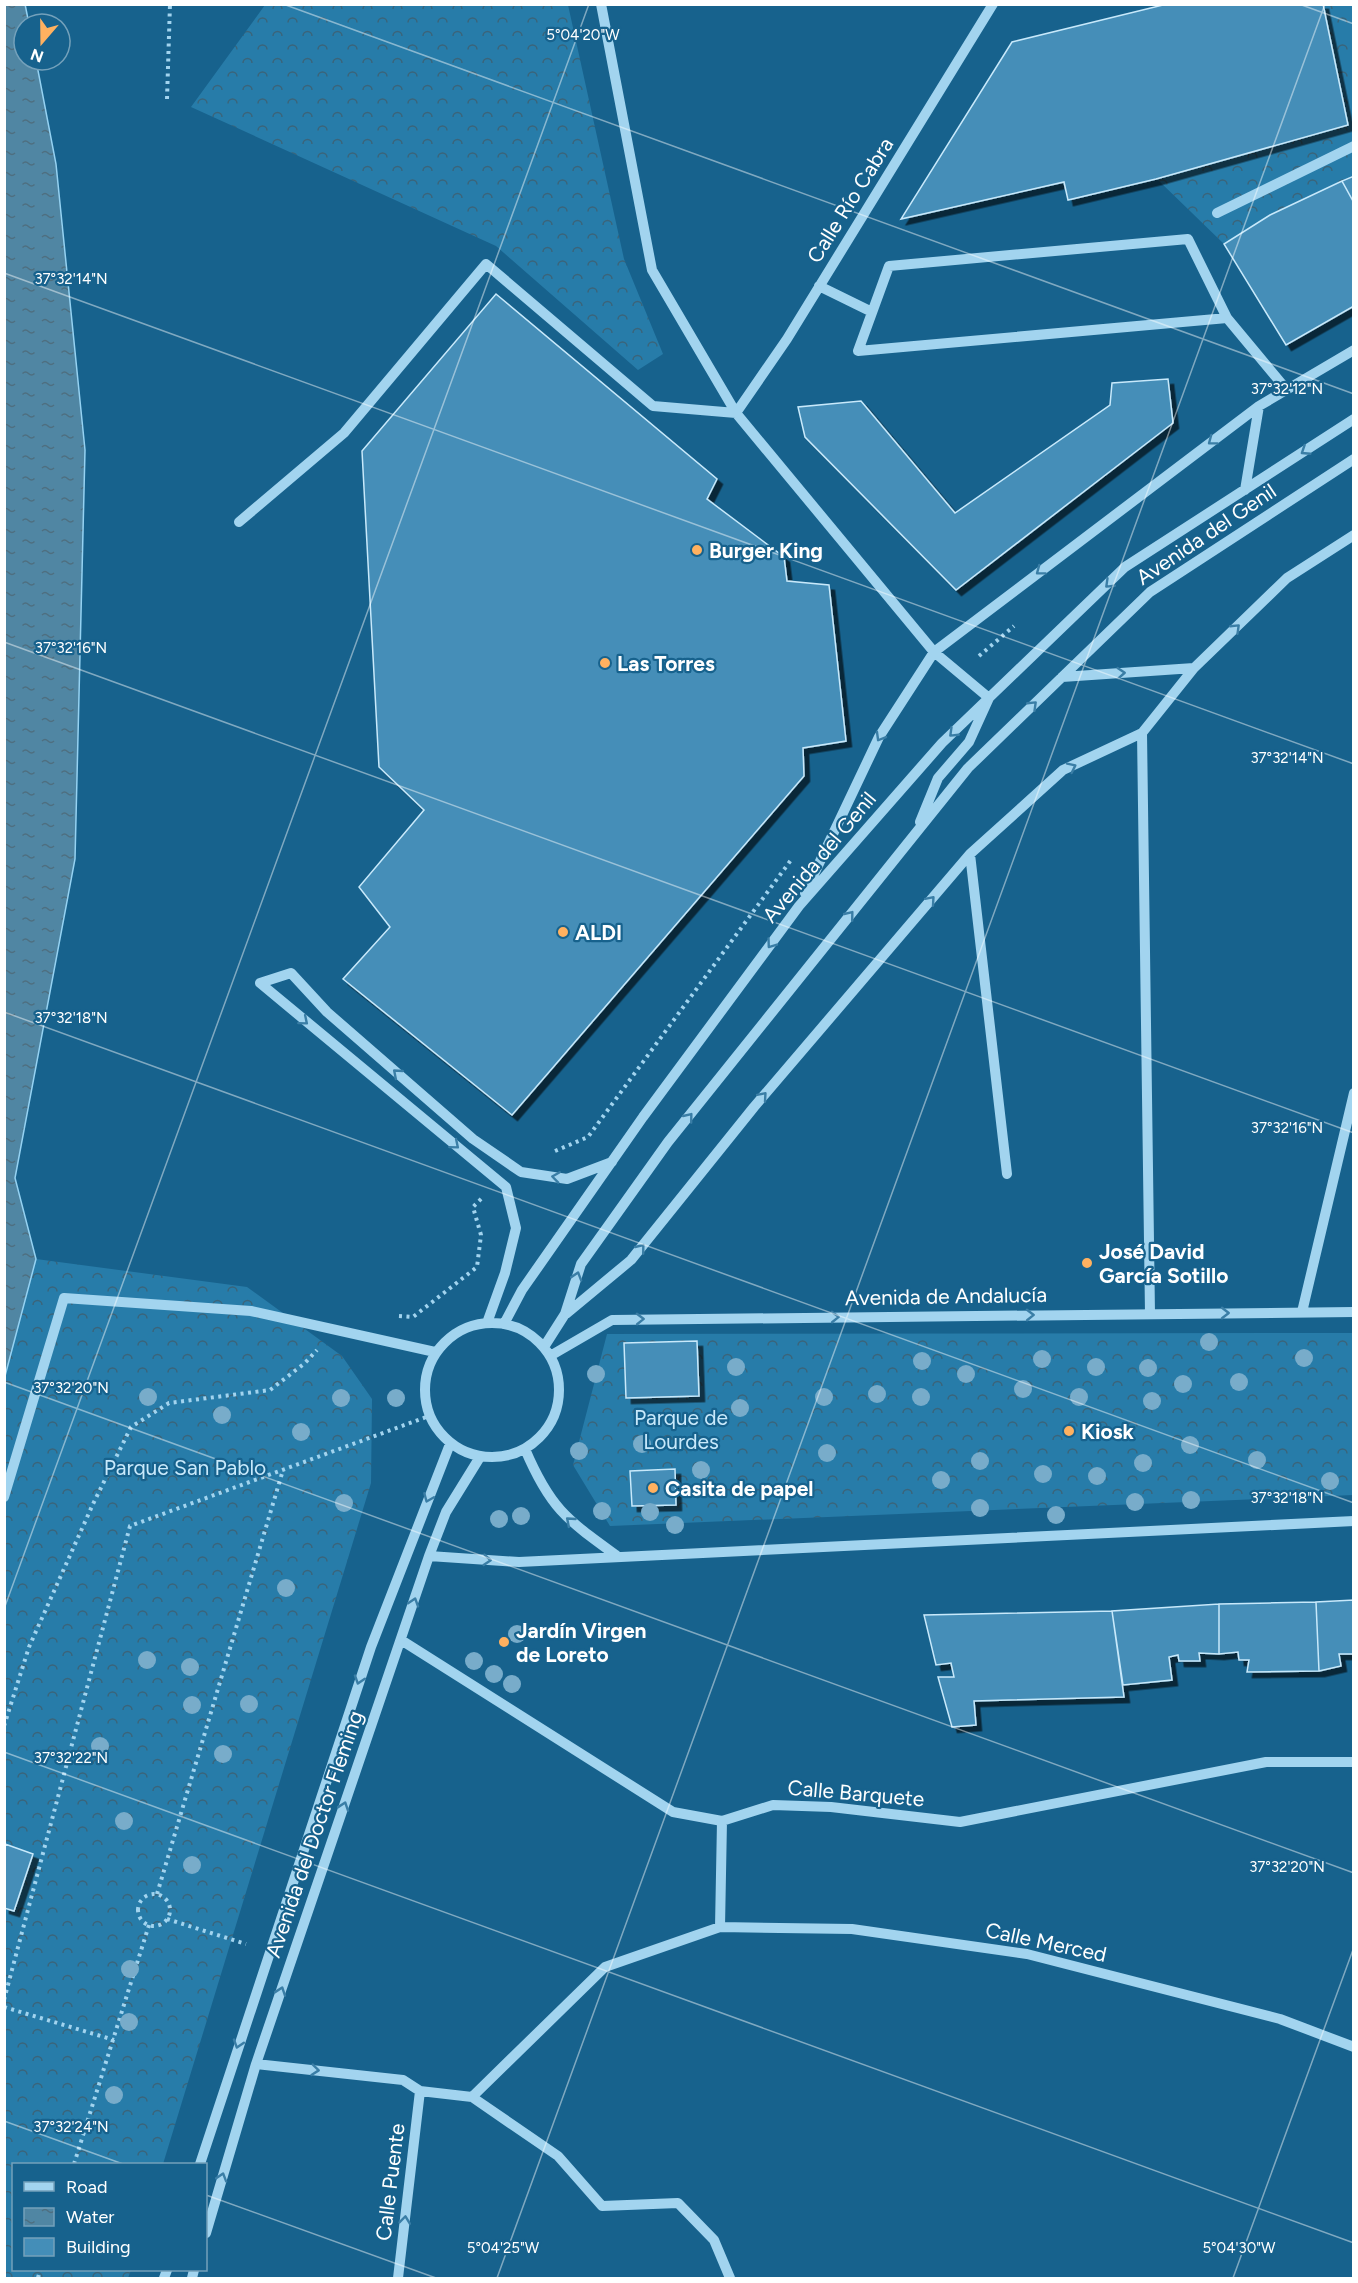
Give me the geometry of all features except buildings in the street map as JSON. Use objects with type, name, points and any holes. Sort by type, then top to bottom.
[{"type":"street","points":[[601,4],[652,270],[736,413],[934,652],[989,698],[969,742],[938,778],[915,833]]},
{"type":"street","name":"Calle Río Cabra","points":[[736,413],[819,286],[993,4]]},
{"type":"street","points":[[1217,213],[1353,146]]},
{"type":"street","points":[[1227,318],[858,351],[889,266],[1188,239],[1227,318],[1286,389]]},
{"type":"street","points":[[239,522],[344,433],[486,264],[653,406],[736,413]]},
{"type":"street","points":[[819,286],[872,312]]},
{"type":"street","points":[[799,906],[879,737],[934,652],[1259,406],[1353,350]]},
{"type":"street","name":"Avenida del Genil","points":[[1245,490],[1259,406]]},
{"type":"street","name":"Avenida del Genil","points":[[504,1324],[522,1290],[612,1162],[799,906],[942,743],[1125,567],[1353,419]]},
{"type":"street","name":"Avenida del Genil","points":[[547,1352],[566,1314],[581,1264],[668,1142],[968,768],[1150,592],[1353,459]]},
{"type":"street","points":[[1150,1314],[1143,733],[1194,668],[1287,578],[1353,536]]},
{"type":"street","points":[[1062,677],[1194,668]]},
{"type":"street","name":"Avenida del Genil","points":[[566,1314],[631,1260],[754,1107],[970,854],[1063,770],[1143,733]]},
{"type":"street","points":[[970,854],[1007,1174]]},
{"type":"street","points":[[487,1323],[506,1274],[516,1228],[506,1187],[260,983],[291,973],[327,1012],[456,1124],[521,1172],[567,1179],[612,1162]]},
{"type":"street","points":[[1302,1312],[1353,1093]]},
{"type":"street","points":[[4,1497],[64,1298],[251,1311],[435,1352]]},
{"type":"street","name":"Avenida de Andalucía","points":[[547,1352],[612,1320],[1353,1312]]},
{"type":"street","points":[[487,1323],[504,1324],[519,1328],[547,1352],[558,1376],[559,1397],[553,1417],[542,1436],[525,1449],[511,1455],[480,1457],[450,1444],[438,1431],[429,1416],[424,1394],[426,1372],[435,1352],[449,1338],[467,1327],[487,1323]]},
{"type":"street","name":"Avenida del Doctor Fleming","points":[[200,2163],[371,1647],[450,1444]]},
{"type":"street","points":[[525,1449],[540,1483],[560,1512],[617,1556]]},
{"type":"street","name":"Avenida del Doctor Fleming","points":[[207,2230],[256,2064],[429,1556],[446,1512],[480,1457]]},
{"type":"street","points":[[429,1556],[519,1562],[1353,1521]]},
{"type":"street","name":"Calle Barquete","points":[[401,1640],[673,1812],[722,1821],[773,1805],[831,1807],[960,1822],[1266,1762],[1353,1762]]},
{"type":"street","points":[[472,2097],[605,1967],[720,1927],[722,1821]]},
{"type":"street","name":"Calle Merced","points":[[720,1927],[852,1929],[1027,1954],[1280,2019],[1353,2047]]},
{"type":"street","points":[[256,2064],[403,2080],[420,2091],[472,2097],[558,2156],[602,2206],[678,2203],[714,2240],[730,2278]]},
{"type":"street","name":"Calle Puente","points":[[398,2278],[420,2091]]},
{"type":"path","points":[[167,99],[170,4]]},
{"type":"path","points":[[4,1726],[29,1647],[93,1504],[131,1427],[169,1403],[270,1390]]},
{"type":"path","points":[[4,2000],[130,1526],[429,1416]]},
{"type":"path","points":[[157,1894],[283,1469]]},
{"type":"path","points":[[157,1894],[169,1904],[166,1919],[158,1925],[149,1924],[140,1917],[138,1907],[147,1895],[157,1894]]},
{"type":"path","points":[[166,1919],[269,1951]]},
{"type":"path","points":[[74,2163],[149,1924]]},
{"type":"path","points":[[4,2007],[114,2040]]},
{"type":"green space","points":[[265,5],[568,5],[624,259],[663,354],[638,370],[496,246],[191,107]]},
{"type":"green space","points":[[1323,5],[1353,5],[1353,176],[1270,215],[1224,244],[1157,179],[1348,125]]},
{"type":"green space","name":"Parque San Pablo","points":[[36,1259],[247,1287],[342,1356],[372,1399],[371,1483],[163,2163],[12,2163],[12,2271],[131,2271],[128,2278],[5,2278],[5,1376]]},
{"type":"green space","name":"Parque de Lourdes","points":[[1353,1333],[1353,1495],[610,1526],[573,1465],[607,1334]]},
{"type":"water","points":[[25,4],[27,12],[12,12],[12,72],[38,72],[56,164],[85,450],[75,859],[15,1178],[36,1259],[5,1376],[4,5]]},
{"type":"place","name":"Burger King","points":[[697,550]]},
{"type":"place","name":"Las Torres","points":[[605,663]]},
{"type":"place","name":"ALDI","points":[[563,932]]},
{"type":"place","name":"José David García Sotillo","points":[[1087,1263]]},
{"type":"place","name":"Kiosk","points":[[1069,1431]]},
{"type":"place","name":"Casita de papel","points":[[653,1488]]},
{"type":"place","name":"Jardín Virgen de Loreto","points":[[504,1642]]}]
